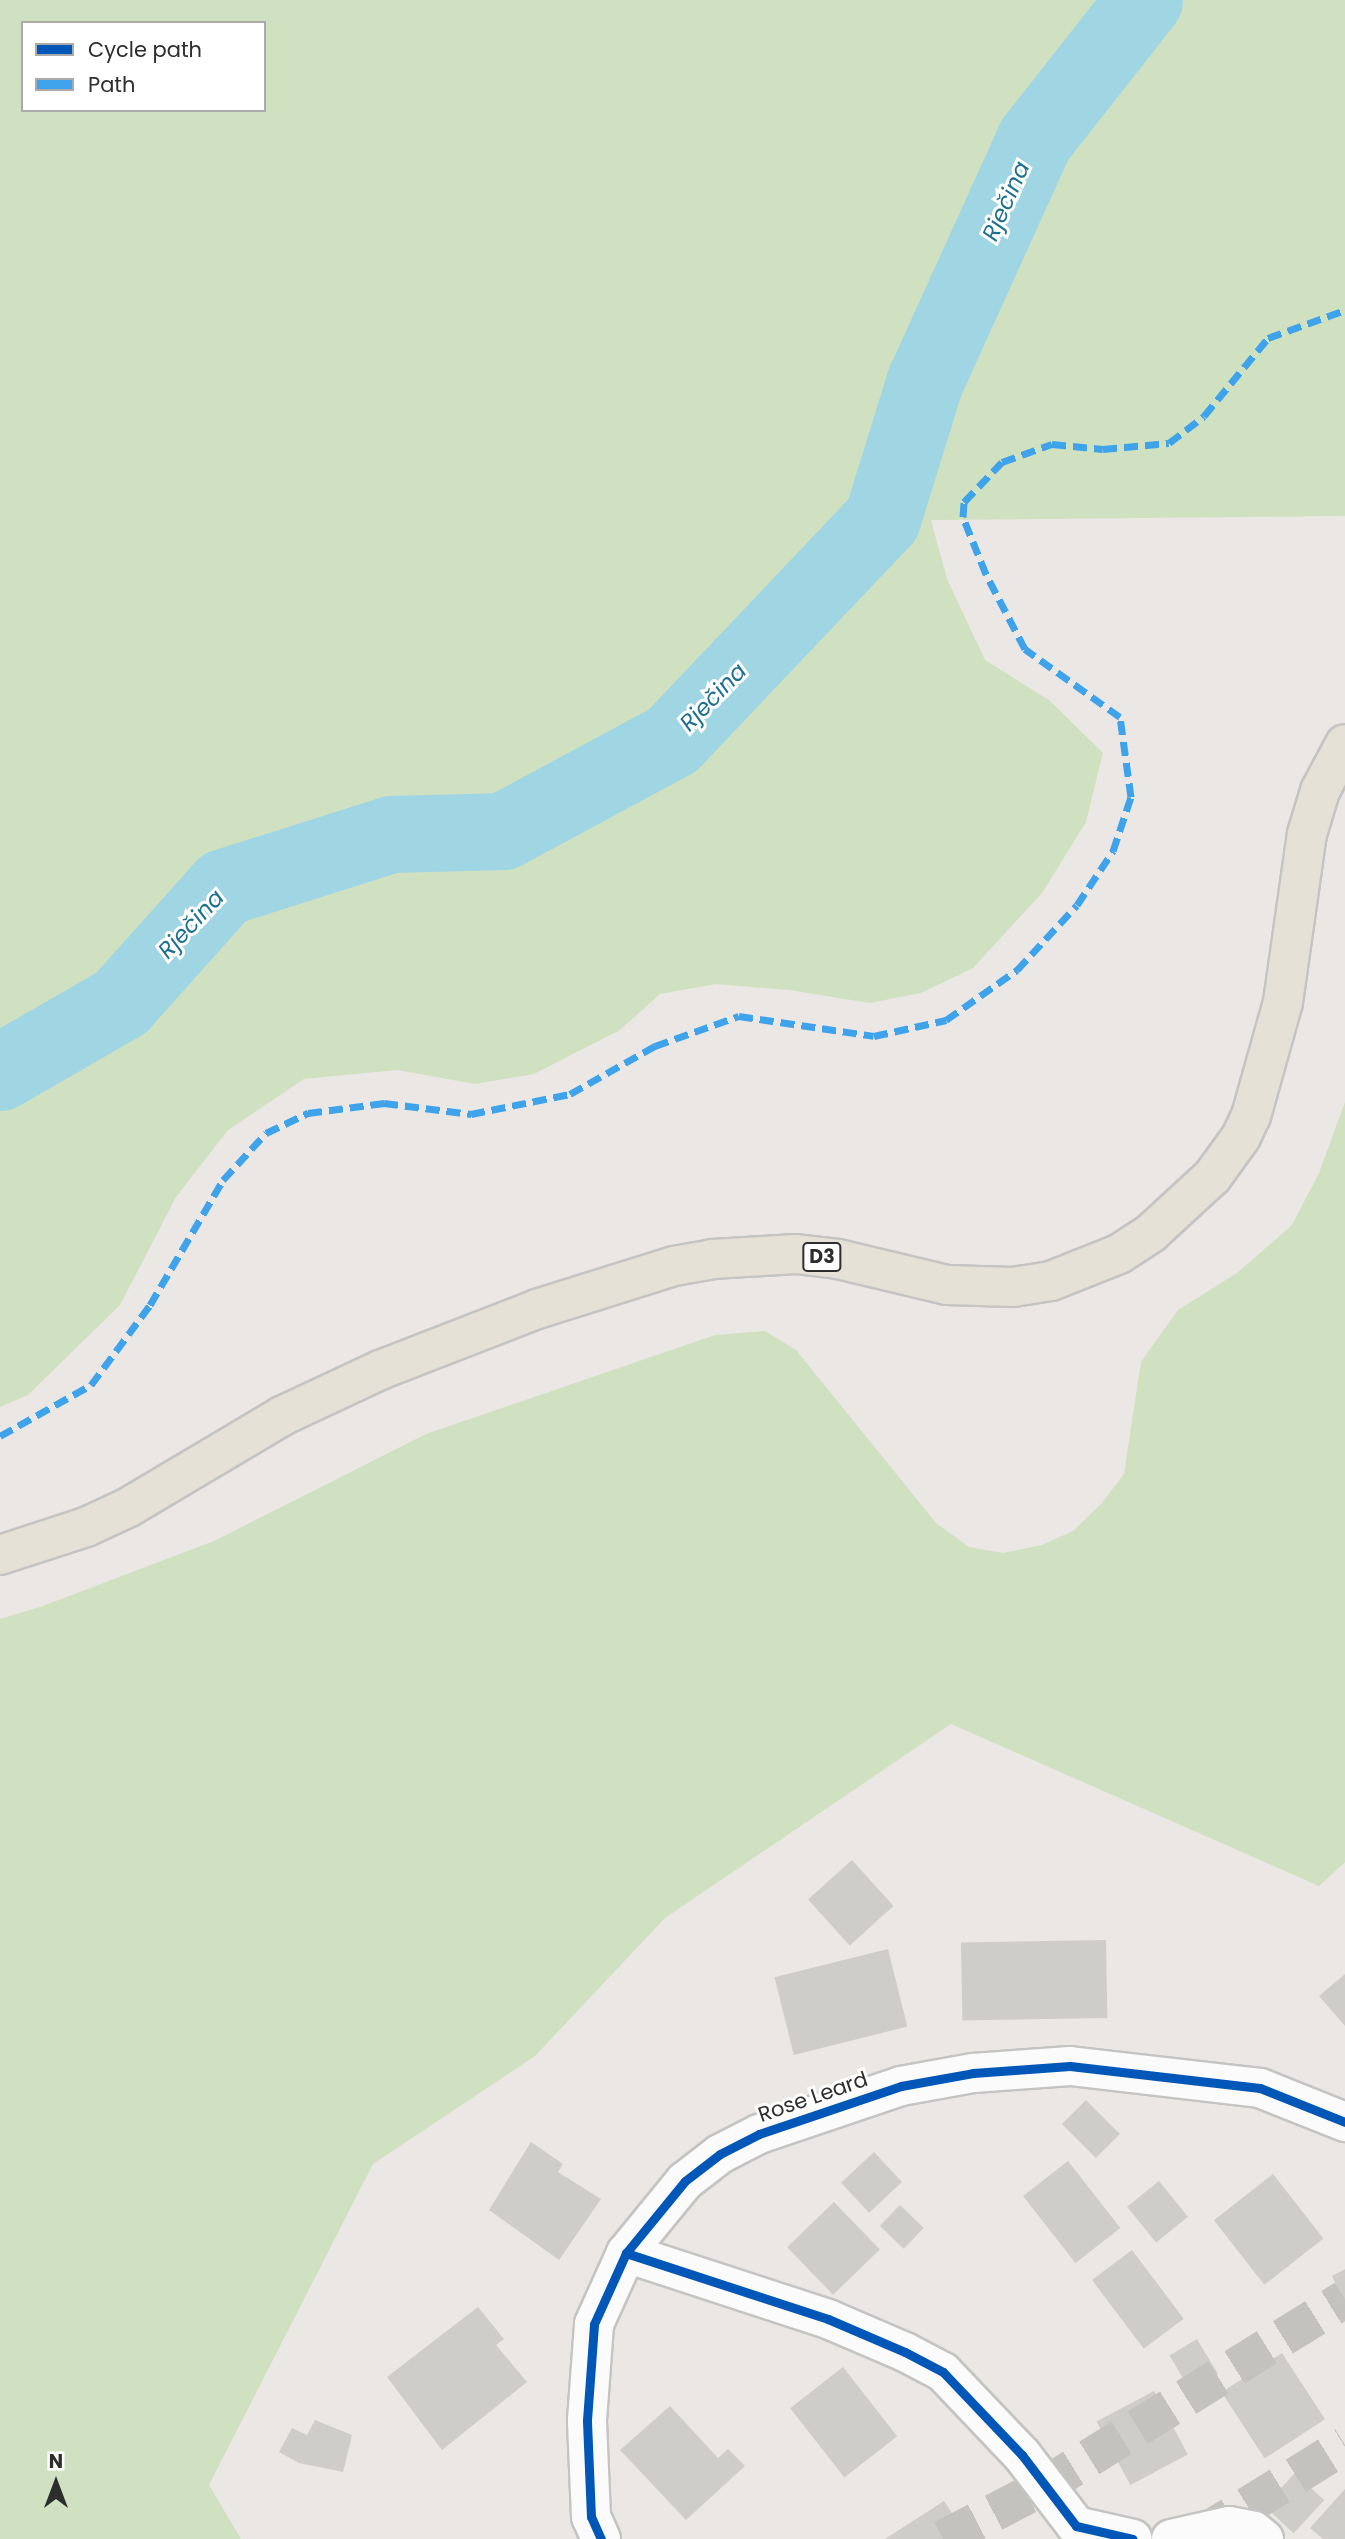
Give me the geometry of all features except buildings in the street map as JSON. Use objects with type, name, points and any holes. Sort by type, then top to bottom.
[{"type":"main road","name":"D3","points":[[0,1555],[86,1527],[129,1507],[282,1416],[404,1360],[537,1309],[674,1266],[733,1256],[796,1254],[838,1259],[947,1285],[1013,1287],[1051,1281],[1119,1254],[1151,1233],[1212,1177],[1241,1137],[1251,1116],[1283,1002],[1307,834],[1320,790],[1345,744]]},
{"type":"street","name":"Rose Leard","points":[[601,2539],[591,2517],[587,2420],[594,2324],[626,2253],[685,2181],[720,2154],[759,2134],[901,2086],[973,2073],[1070,2066],[1260,2088],[1345,2122]]},
{"type":"street","points":[[626,2253],[828,2319],[905,2351],[943,2372],[1022,2455],[1076,2526],[1133,2539]]},
{"type":"street","points":[[1171,2539],[1229,2526],[1254,2531],[1264,2539]]},
{"type":"green space","points":[[0,0],[1345,0],[1345,516],[931,520],[947,579],[985,660],[1049,700],[1103,753],[1086,822],[1042,893],[973,968],[921,993],[870,1003],[789,990],[716,984],[660,994],[620,1030],[534,1074],[475,1084],[397,1070],[304,1079],[228,1130],[176,1197],[120,1305],[28,1395],[0,1407]]},
{"type":"green space","points":[[1345,1102],[1345,1862],[1319,1886],[951,1724],[665,1918],[535,2056],[373,2164],[209,2485],[241,2539],[0,2539],[0,1619],[40,1607],[214,1541],[426,1434],[715,1335],[765,1331],[796,1350],[936,1523],[969,1547],[1003,1553],[1042,1545],[1073,1531],[1101,1504],[1124,1474],[1141,1362],[1178,1310],[1237,1273],[1292,1225],[1319,1173]]},
{"type":"waterway","name":"Rječina","points":[[0,1072],[121,1002],[224,887],[391,834],[503,831],[672,740],[882,519],[924,383],[1034,140],[1144,0]]},
{"type":"tunnel","points":[[943,2539],[1041,2488],[1345,2299]]},
{"type":"tunnel","points":[[1199,2536],[1345,2445]]},
{"type":"marked path","points":[[0,1436],[91,1385],[150,1305],[223,1180],[266,1133],[308,1113],[384,1103],[471,1114],[570,1094],[655,1046],[739,1016],[874,1036],[946,1020],[1017,970],[1077,905],[1113,851],[1131,797],[1120,717],[1025,649],[986,574],[963,517],[964,502],[1002,462],[1052,444],[1103,449],[1169,443],[1204,416],[1268,338],[1345,310]]},
{"type":"cycle path","points":[[601,2539],[591,2517],[587,2420],[594,2324],[626,2253],[685,2181],[720,2154],[759,2134],[901,2086],[973,2073],[1070,2066],[1260,2088],[1345,2122]]},
{"type":"cycle path","points":[[626,2253],[828,2319],[905,2352],[943,2372],[1022,2455],[1076,2526],[1133,2539]]}]
